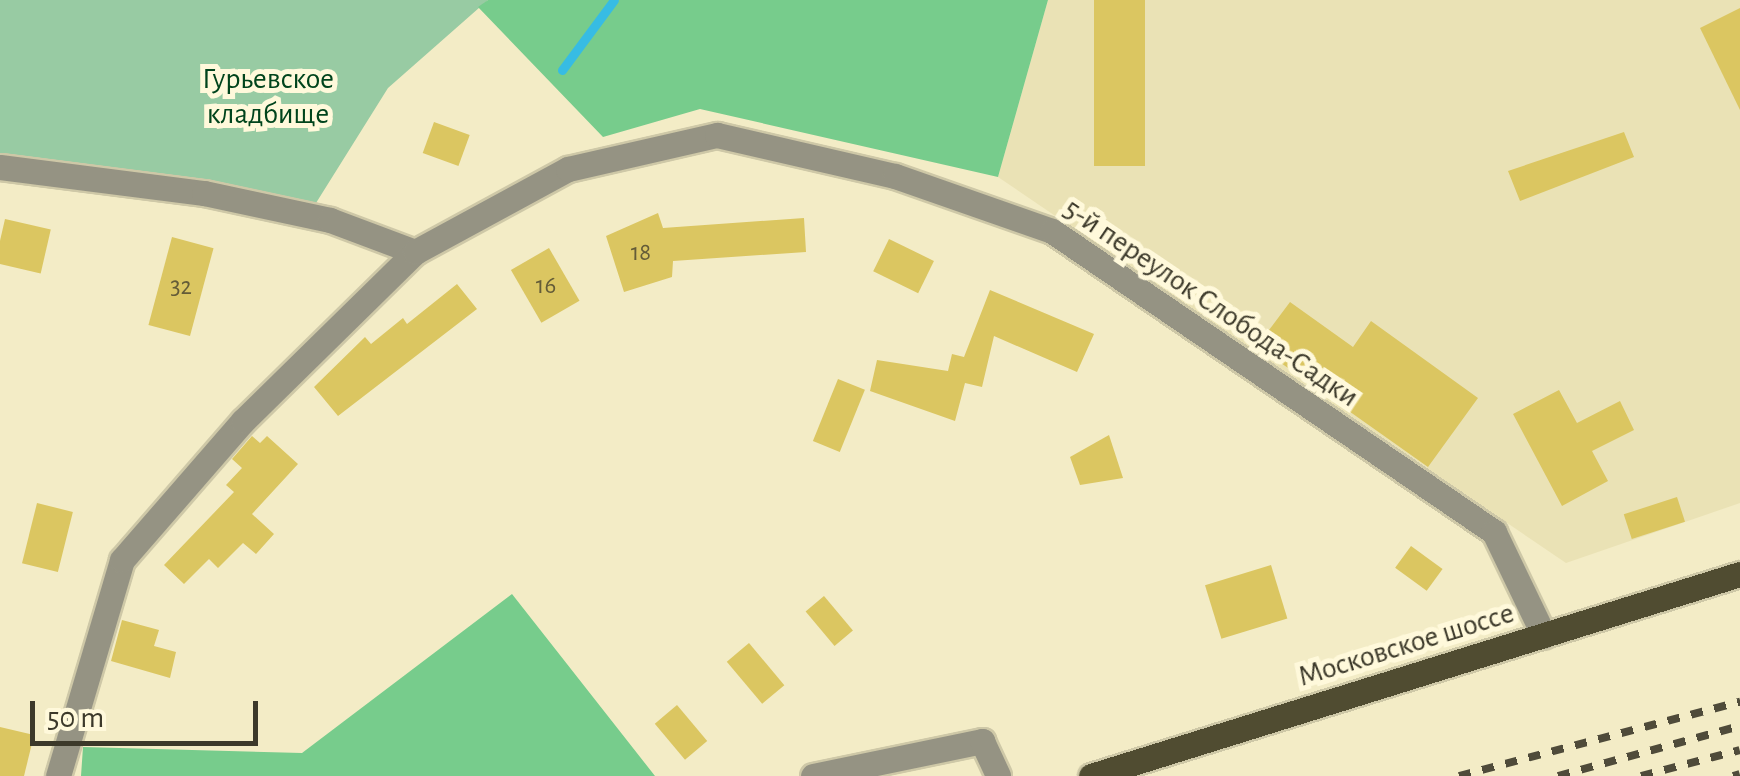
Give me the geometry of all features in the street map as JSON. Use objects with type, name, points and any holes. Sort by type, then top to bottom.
[{"type":"main road","name":"Московское шоссе","points":[[1090,776],[1740,574]]},
{"type":"street","name":"5-й переулок Слобода-Садки","points":[[58,776],[122,560],[243,421],[415,252],[568,168],[716,135],[895,176],[1052,231],[1494,532],[1544,636]]},
{"type":"street","points":[[0,167],[204,192],[330,220],[415,252]]},
{"type":"street","points":[[814,776],[982,740],[998,776]]},
{"type":"shaded area","points":[[1048,0],[1740,0],[1740,503],[1566,563],[998,177]]},
{"type":"green space","name":"Гурьевское кладбище","points":[[0,0],[488,0],[388,88],[316,203],[0,154]]},
{"type":"green space","points":[[488,0],[1048,0],[998,177],[700,109],[603,137],[478,7]]},
{"type":"green space","points":[[512,594],[655,776],[81,776],[83,747],[302,753]]},
{"type":"building","points":[[1094,0],[1145,0],[1145,166],[1094,166]]},
{"type":"building","points":[[1740,8],[1740,110],[1700,28]]},
{"type":"building","points":[[434,122],[470,135],[458,166],[423,153]]},
{"type":"building","points":[[1624,132],[1634,157],[1520,201],[1508,171]]},
{"type":"building","points":[[658,213],[663,228],[804,218],[806,252],[673,261],[672,277],[624,292],[606,236]]},
{"type":"building","points":[[5,219],[51,230],[41,273],[0,264]]},
{"type":"building","points":[[172,237],[214,248],[190,336],[148,325]]},
{"type":"building","points":[[889,239],[934,261],[918,293],[873,271]]},
{"type":"building","points":[[549,248],[580,301],[541,323],[511,270]]},
{"type":"building","points":[[457,284],[477,309],[338,416],[314,387],[365,337],[371,344],[403,318],[407,324]]},
{"type":"building","points":[[990,290],[1094,334],[1077,372],[994,336],[982,387],[965,383],[955,421],[870,391],[877,360],[948,371],[952,354],[964,357]]},
{"type":"building","points":[[1290,302],[1353,347],[1371,321],[1478,398],[1428,467],[1257,346]]},
{"type":"building","points":[[838,379],[865,390],[840,452],[813,441]]},
{"type":"building","points":[[1559,390],[1577,423],[1620,401],[1634,430],[1592,451],[1608,481],[1562,506],[1513,414]]},
{"type":"building","points":[[1109,435],[1123,478],[1080,485],[1070,457]]},
{"type":"building","points":[[252,436],[260,443],[267,436],[298,464],[252,514],[274,534],[256,554],[243,543],[218,568],[209,559],[184,584],[164,565],[234,492],[226,485],[242,468],[232,459]]},
{"type":"building","points":[[1677,497],[1685,522],[1632,539],[1624,514]]},
{"type":"building","points":[[37,503],[73,512],[58,572],[22,563]]},
{"type":"building","points":[[1411,546],[1443,569],[1427,591],[1395,568]]},
{"type":"building","points":[[1271,565],[1287,619],[1221,639],[1205,585]]},
{"type":"building","points":[[824,596],[853,630],[835,646],[806,611]]},
{"type":"building","points":[[122,620],[159,630],[154,646],[176,652],[170,678],[111,661]]},
{"type":"building","points":[[749,643],[784,685],[762,704],[727,662]]},
{"type":"building","points":[[677,705],[707,741],[685,760],[655,724]]},
{"type":"building","points":[[0,727],[34,735],[24,776],[0,776]]},
{"type":"waterway","points":[[562,70],[614,0]]},
{"type":"railway","points":[[1459,776],[1740,702]]},
{"type":"railway","points":[[1558,776],[1740,726]]},
{"type":"railway","points":[[1641,776],[1740,750]]},
{"type":"railway","points":[[1733,776],[1740,774]]}]
